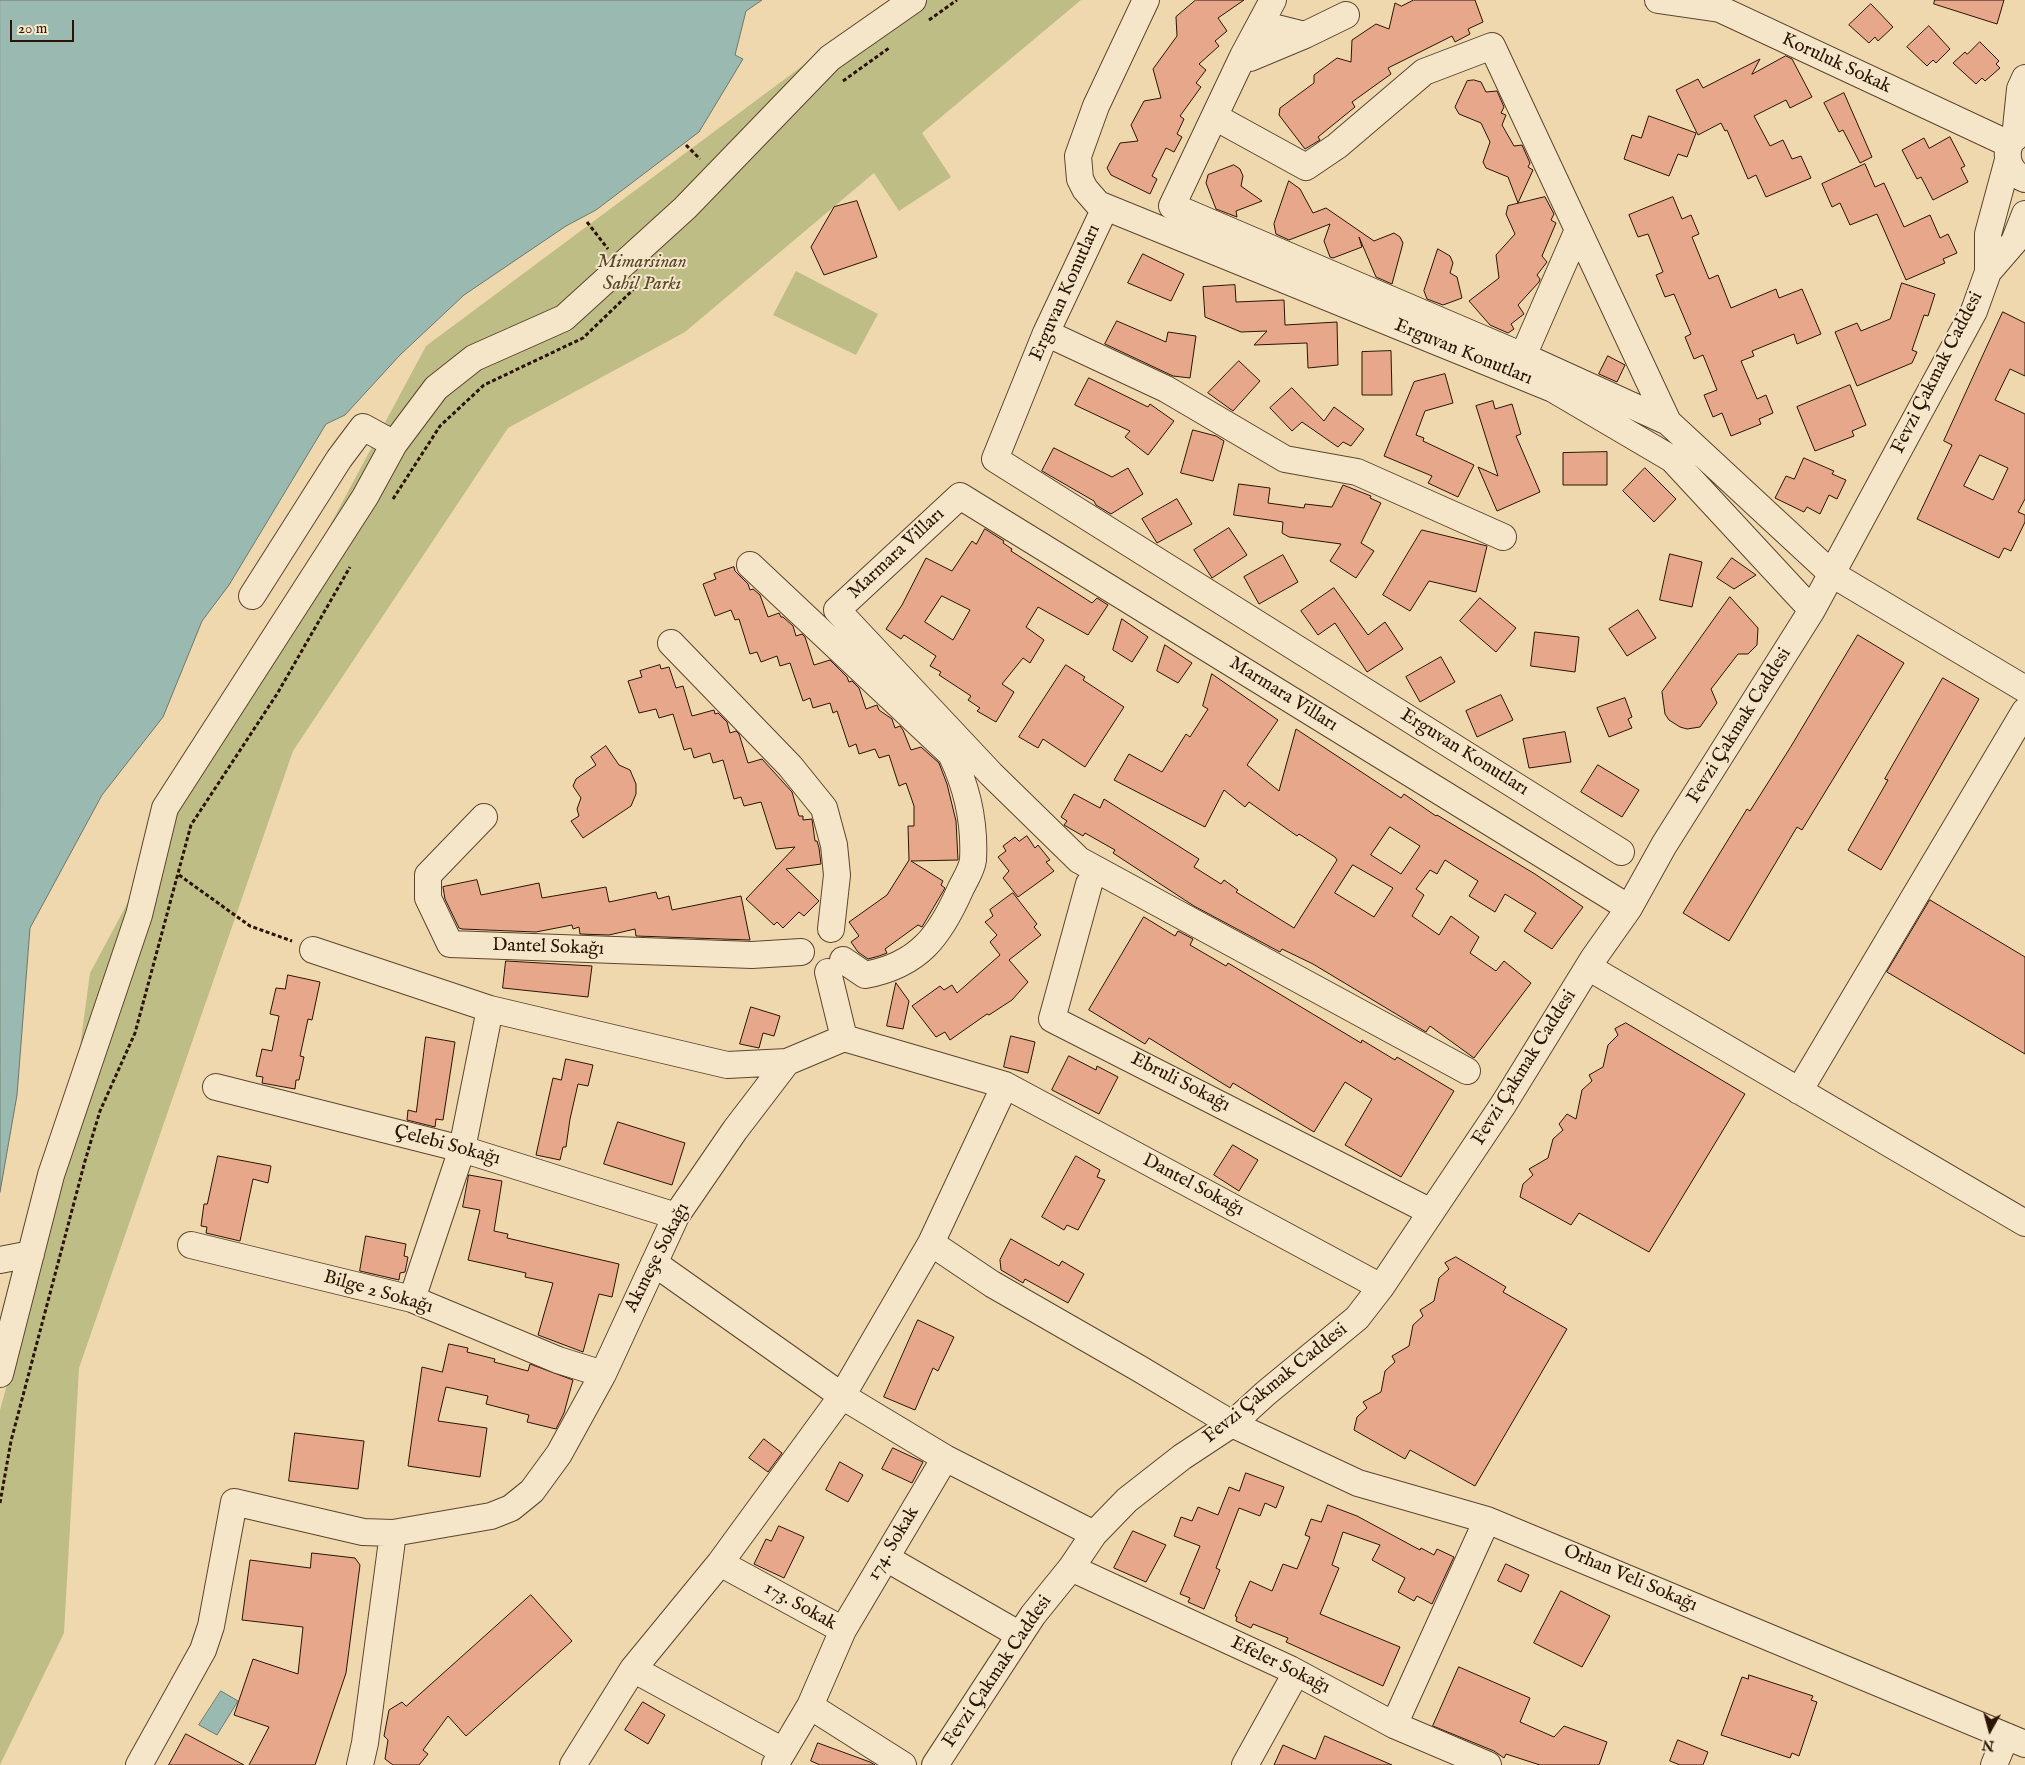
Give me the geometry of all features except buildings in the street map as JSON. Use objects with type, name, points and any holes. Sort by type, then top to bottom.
[{"type":"street","points":[[0,1374],[51,1175],[138,915],[165,808],[365,497],[394,444],[436,388],[474,358],[564,318],[685,208],[830,58],[893,10],[913,0]]},
{"type":"street","points":[[1105,208],[1085,189],[1080,179],[1078,156],[1096,106],[1146,0]]},
{"type":"street","points":[[1273,0],[1243,56],[1216,117],[1172,206],[1524,356],[1668,422],[1832,574],[2025,689]]},
{"type":"street","name":"Koruluk Sokak","points":[[1658,0],[1720,10],[2014,144]]},
{"type":"street","points":[[1243,56],[1250,58],[1346,15]]},
{"type":"street","points":[[1261,24],[1305,35]]},
{"type":"street","points":[[1216,117],[1306,167],[1337,146],[1424,72],[1492,46],[1668,422]]},
{"type":"street","name":"Fevzi Çakmak Caddesi","points":[[935,1765],[1033,1615],[1072,1568],[1094,1534],[1127,1500],[1174,1463],[1232,1424],[1266,1392],[1357,1318],[1382,1287],[1503,1105],[1588,967],[1629,908],[1664,845],[1812,610],[1974,311],[1988,272],[1988,234],[2014,144],[2020,89],[2025,78]]},
{"type":"street","points":[[2014,144],[2016,174],[2025,179]]},
{"type":"street","name":"Erguvan Konutları","points":[[1621,852],[995,459],[1046,333],[1105,208],[1553,389],[1672,459],[1812,610]]},
{"type":"street","name":"Fevzi Çakmak Caddesi","points":[[1988,272],[2014,242],[2025,214]]},
{"type":"street","points":[[1524,356],[1578,230]]},
{"type":"street","points":[[1046,333],[1166,390],[1284,459],[1357,472],[1503,537]]},
{"type":"street","points":[[252,596],[339,459],[363,427],[394,444]]},
{"type":"street","name":"Marmara Vilları","points":[[1467,1071],[1079,860],[997,780],[837,610],[960,496],[1629,908]]},
{"type":"street","points":[[313,950],[490,1009],[727,1065],[787,1062],[844,1038],[836,966],[845,944],[840,936],[831,929],[822,929],[808,935],[802,952],[807,966],[813,970],[836,966],[865,975],[890,970],[929,945],[954,904],[973,862],[970,807],[966,788],[951,754],[750,565]]},
{"type":"street","points":[[672,643],[790,766],[824,808],[834,845],[837,876],[831,929]]},
{"type":"street","points":[[1799,1091],[2025,711]]},
{"type":"street","name":"Dantel Sokağı","points":[[484,817],[428,875],[428,898],[450,944],[752,955],[802,952]]},
{"type":"street","name":"Ebruli Sokağı","points":[[1089,884],[1052,1019],[1432,1212]]},
{"type":"street","points":[[1588,967],[2025,1223]]},
{"type":"street","points":[[412,1299],[462,1149],[490,1009]]},
{"type":"street","name":"Dantel Sokağı","points":[[844,1038],[1005,1085],[1382,1287]]},
{"type":"street","name":"Akmeşe Sokağı","points":[[139,1765],[203,1650],[211,1626],[234,1502],[363,1532],[393,1533],[491,1516],[522,1500],[532,1491],[559,1454],[603,1374],[676,1216],[735,1130],[787,1062]]},
{"type":"street","points":[[573,1765],[633,1669],[720,1563],[842,1396],[931,1243],[1005,1085]]},
{"type":"street","name":"Çelebi Sokağı","points":[[216,1087],[462,1149],[676,1216]]},
{"type":"street","name":"Orhan Veli Sokağı","points":[[931,1243],[992,1284],[1140,1368],[1232,1424],[1358,1483],[1487,1520],[2015,1740]]},
{"type":"street","name":"Bilge 2 Sokağı","points":[[191,1245],[412,1299],[558,1360],[603,1374]]},
{"type":"street","points":[[0,1260],[30,1254]]},
{"type":"street","points":[[654,1263],[842,1396],[945,1458],[1094,1534]]},
{"type":"street","name":"174. Sokak","points":[[844,1630],[945,1458]]},
{"type":"street","points":[[1394,1725],[1487,1520]]},
{"type":"street","points":[[360,1765],[365,1743],[393,1533]]},
{"type":"street","points":[[886,1558],[1020,1635]]},
{"type":"street","name":"173. Sokak","points":[[720,1563],[844,1630],[810,1706],[779,1758]]},
{"type":"street","name":"Efeler Sokağı","points":[[1072,1568],[1296,1673],[1394,1725],[1488,1765]]},
{"type":"street","points":[[633,1669],[779,1758]]},
{"type":"street","points":[[1245,1765],[1296,1673]]},
{"type":"street","points":[[810,1706],[903,1765]]},
{"type":"street","points":[[1994,1765],[2015,1740]]},
{"type":"path","points":[[925,22],[957,0]]},
{"type":"path","points":[[839,84],[894,45]]},
{"type":"path","points":[[587,222],[610,252]]},
{"type":"path","points":[[388,506],[440,426],[484,386],[583,338],[638,286]]},
{"type":"path","points":[[0,1503],[11,1441],[88,1153],[100,1111],[135,1033],[191,825],[277,694],[353,563]]},
{"type":"path","points":[[179,875],[250,926],[313,950]]},
{"type":"green space","name":"Mimarsinan Sahil Parkı","points":[[891,0],[1081,0],[922,133],[951,177],[899,211],[874,173],[685,332],[508,428],[293,751],[79,1368],[64,1633],[0,1765],[0,1410],[61,1188],[90,973],[426,346]]},
{"type":"green space","points":[[796,271],[878,314],[856,355],[773,315]]},
{"type":"water","points":[[0,0],[762,0],[746,11],[735,55],[743,59],[699,132],[596,210],[566,226],[464,295],[400,355],[345,415],[326,424],[229,585],[202,621],[163,717],[102,795],[30,928],[17,1095],[0,1192]]},
{"type":"water","points":[[221,1691],[238,1701],[217,1735],[199,1725]]}]
